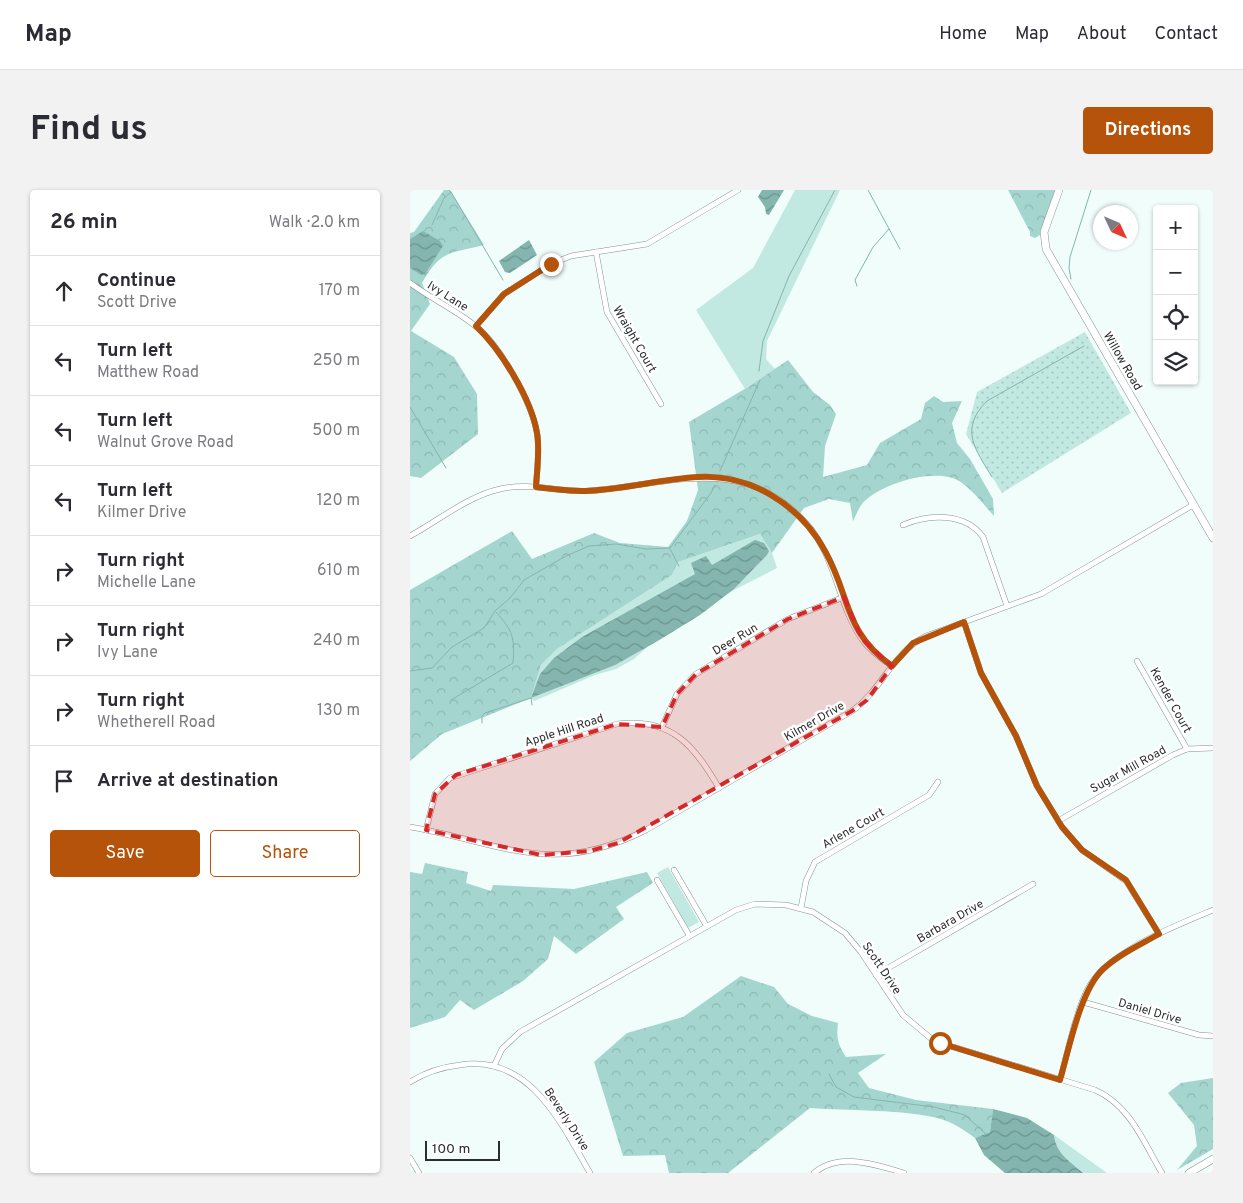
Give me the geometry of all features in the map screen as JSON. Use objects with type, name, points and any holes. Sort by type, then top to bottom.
[{"type":"street","points":[[476,326],[504,294],[514,286],[561,259],[647,244],[738,190]]},
{"type":"street","name":"Willow Road","points":[[1059,190],[1044,232],[1046,249],[1213,538]]},
{"type":"street","name":"Wraight Court","points":[[596,252],[607,312],[662,404]]},
{"type":"street","name":"Ivy Lane","points":[[410,283],[476,326],[496,348],[532,413],[538,443],[536,487]]},
{"type":"street","points":[[410,536],[482,495],[502,488],[536,487],[585,491],[699,477],[716,478],[754,486],[784,503],[811,529],[827,554],[862,639],[874,652],[892,666]]},
{"type":"street","name":"Kilmer Drive","points":[[410,827],[513,852],[568,854],[604,848],[634,836],[861,705],[913,643],[964,622],[1042,594],[1194,505]]},
{"type":"street","points":[[903,526],[919,518],[942,517],[962,520],[978,531],[983,537],[1007,606]]},
{"type":"street","name":"Deer Run","points":[[662,727],[677,694],[696,674],[788,619],[844,597]]},
{"type":"street","points":[[964,622],[981,673],[1016,736],[1037,786],[1058,821],[1082,850],[1126,880],[1159,934]]},
{"type":"street","name":"Kender Court","points":[[1137,661],[1187,750]]},
{"type":"street","name":"Apple Hill Road","points":[[426,830],[435,794],[445,782],[456,776],[617,724],[634,722],[662,727],[682,738],[694,748],[719,788]]},
{"type":"street","name":"Sugar Mill Road","points":[[1058,821],[1151,767],[1187,750],[1213,748]]},
{"type":"street","name":"Arlene Court","points":[[801,908],[806,881],[815,862],[929,795],[938,782]]},
{"type":"street","points":[[674,870],[706,925]]},
{"type":"street","points":[[657,880],[689,935]]},
{"type":"street","name":"Barbara Drive","points":[[876,976],[1033,884]]},
{"type":"street","name":"Scott Drive","points":[[494,1066],[502,1049],[520,1032],[706,925],[747,906],[764,904],[801,908],[824,918],[844,933],[861,952],[903,1015],[934,1041],[1095,1090],[1118,1104],[1128,1115],[1162,1173]]},
{"type":"street","points":[[1060,1080],[1083,1002],[1090,984],[1102,969],[1159,934],[1213,910]]},
{"type":"street","name":"Daniel Drive","points":[[1083,1002],[1200,1036],[1213,1036]]},
{"type":"street","name":"Beverly Drive","points":[[410,1082],[444,1067],[476,1063],[494,1066],[519,1076],[537,1090],[550,1106],[589,1171]]},
{"type":"street","points":[[410,1158],[419,1173]]},
{"type":"street","points":[[1189,1173],[1213,1159]]},
{"type":"street","points":[[814,1173],[826,1165],[852,1161],[904,1173]]},
{"type":"street","points":[[581,1173],[589,1171]]},
{"type":"highlighted area","points":[[844,597],[862,639],[892,666],[867,700],[852,711],[618,843],[590,851],[541,855],[426,830],[435,794],[456,775],[617,724],[662,727],[677,694],[696,674],[788,619]]},
{"type":"green space","points":[[444,190],[450,190],[484,245],[454,252],[440,259],[435,264],[422,283],[430,304],[411,331],[454,357],[477,394],[478,434],[421,478],[410,476],[410,233],[414,232]]},
{"type":"green space","points":[[795,190],[840,190],[767,341],[766,359],[775,369],[745,389],[696,310],[753,268]]},
{"type":"green space","points":[[1008,190],[1055,190],[1040,235],[1035,238],[1030,236],[1030,232]]},
{"type":"green space","points":[[1085,332],[1131,413],[1002,493],[966,434],[977,392]]},
{"type":"green space","points":[[788,360],[813,392],[830,405],[836,414],[825,446],[823,477],[867,465],[880,443],[921,419],[925,403],[934,396],[943,402],[962,401],[952,423],[957,443],[970,459],[993,499],[994,516],[959,481],[949,477],[936,476],[908,480],[881,490],[862,504],[853,521],[850,503],[829,499],[804,508],[772,553],[760,534],[678,562],[672,575],[557,649],[541,665],[531,698],[442,734],[410,761],[410,590],[512,531],[532,559],[594,533],[620,543],[668,547],[687,521],[698,490],[689,422],[748,387]]},
{"type":"green space","points":[[760,534],[772,553],[777,568],[734,590],[655,640],[634,659],[616,669],[595,675],[534,701],[531,698],[541,665],[557,649],[672,575],[678,562]]},
{"type":"green space","points":[[425,863],[468,872],[466,883],[491,891],[493,885],[574,889],[647,872],[653,883],[616,907],[624,919],[576,954],[554,936],[548,959],[523,981],[474,1010],[460,1000],[445,1017],[410,1028],[410,872],[422,874]]},
{"type":"green space","points":[[668,867],[699,922],[688,928],[657,873]]},
{"type":"green space","points":[[741,976],[774,987],[788,1004],[812,1016],[838,1023],[838,1041],[846,1057],[886,1054],[858,1073],[869,1088],[916,1100],[993,1109],[990,1132],[975,1138],[941,1119],[910,1113],[810,1108],[728,1173],[669,1173],[665,1155],[623,1156],[594,1062],[627,1033],[683,1017]]},
{"type":"green space","points":[[1213,1078],[1213,1149],[1177,1170],[1197,1146],[1194,1125],[1168,1093],[1181,1083]]},
{"type":"green space","points":[[1054,1135],[1107,1173],[1083,1173],[1061,1152],[1055,1142]]},
{"type":"water","points":[[762,190],[784,190],[769,215],[766,214],[765,207],[758,197]]},
{"type":"water","points":[[423,231],[440,241],[443,246],[425,274],[421,275],[410,268],[410,239]]},
{"type":"water","points":[[529,240],[537,255],[510,273],[505,272],[499,261]]},
{"type":"water","points":[[755,540],[764,543],[769,551],[767,555],[734,589],[700,615],[615,665],[531,698],[540,674],[554,658],[582,637],[695,574],[691,563],[706,556],[712,565]]},
{"type":"water","points":[[993,1109],[1027,1118],[1054,1135],[1055,1142],[1061,1152],[1083,1173],[1005,1173],[984,1155],[975,1138],[990,1132]]},
{"type":"waterway","points":[[432,225],[444,198],[451,192],[449,190]]},
{"type":"waterway","points":[[759,371],[763,341],[789,276],[835,190]]},
{"type":"waterway","points":[[868,190],[900,249]]},
{"type":"waterway","points":[[1071,279],[1070,257],[1091,190]]},
{"type":"waterway","points":[[451,192],[503,280]]},
{"type":"waterway","points":[[857,286],[855,280],[873,247],[889,229]]},
{"type":"waterway","points":[[992,477],[980,457],[973,439],[972,430],[978,411],[987,401],[1084,346]]},
{"type":"waterway","points":[[720,471],[760,380]]},
{"type":"waterway","points":[[410,407],[446,468]]},
{"type":"waterway","points":[[410,671],[432,668],[452,647],[484,628],[495,611],[510,598],[524,580],[566,556],[589,546],[616,544],[646,549],[670,548],[715,485]]},
{"type":"waterway","points":[[670,549],[679,566]]},
{"type":"waterway","points":[[451,700],[513,663],[514,647],[512,635],[496,612]]},
{"type":"waterway","points":[[531,698],[532,705]]},
{"type":"waterway","points":[[482,723],[482,716],[485,713],[531,698]]},
{"type":"waterway","points":[[829,1074],[836,1087],[854,1097],[934,1107],[965,1115],[986,1134]]},
{"type":"route","points":[[551,264],[504,294],[476,326],[496,348],[532,413],[538,443],[536,487],[585,491],[699,477],[716,478],[754,486],[777,498],[796,513],[816,535],[827,554],[855,627],[862,639],[874,652],[892,666],[905,649],[913,643],[926,636],[964,622],[981,673],[1016,736],[1037,786],[1062,827],[1082,850],[1120,874],[1126,880],[1159,934],[1111,962],[1102,969],[1090,984],[1060,1080],[940,1043]]}]
